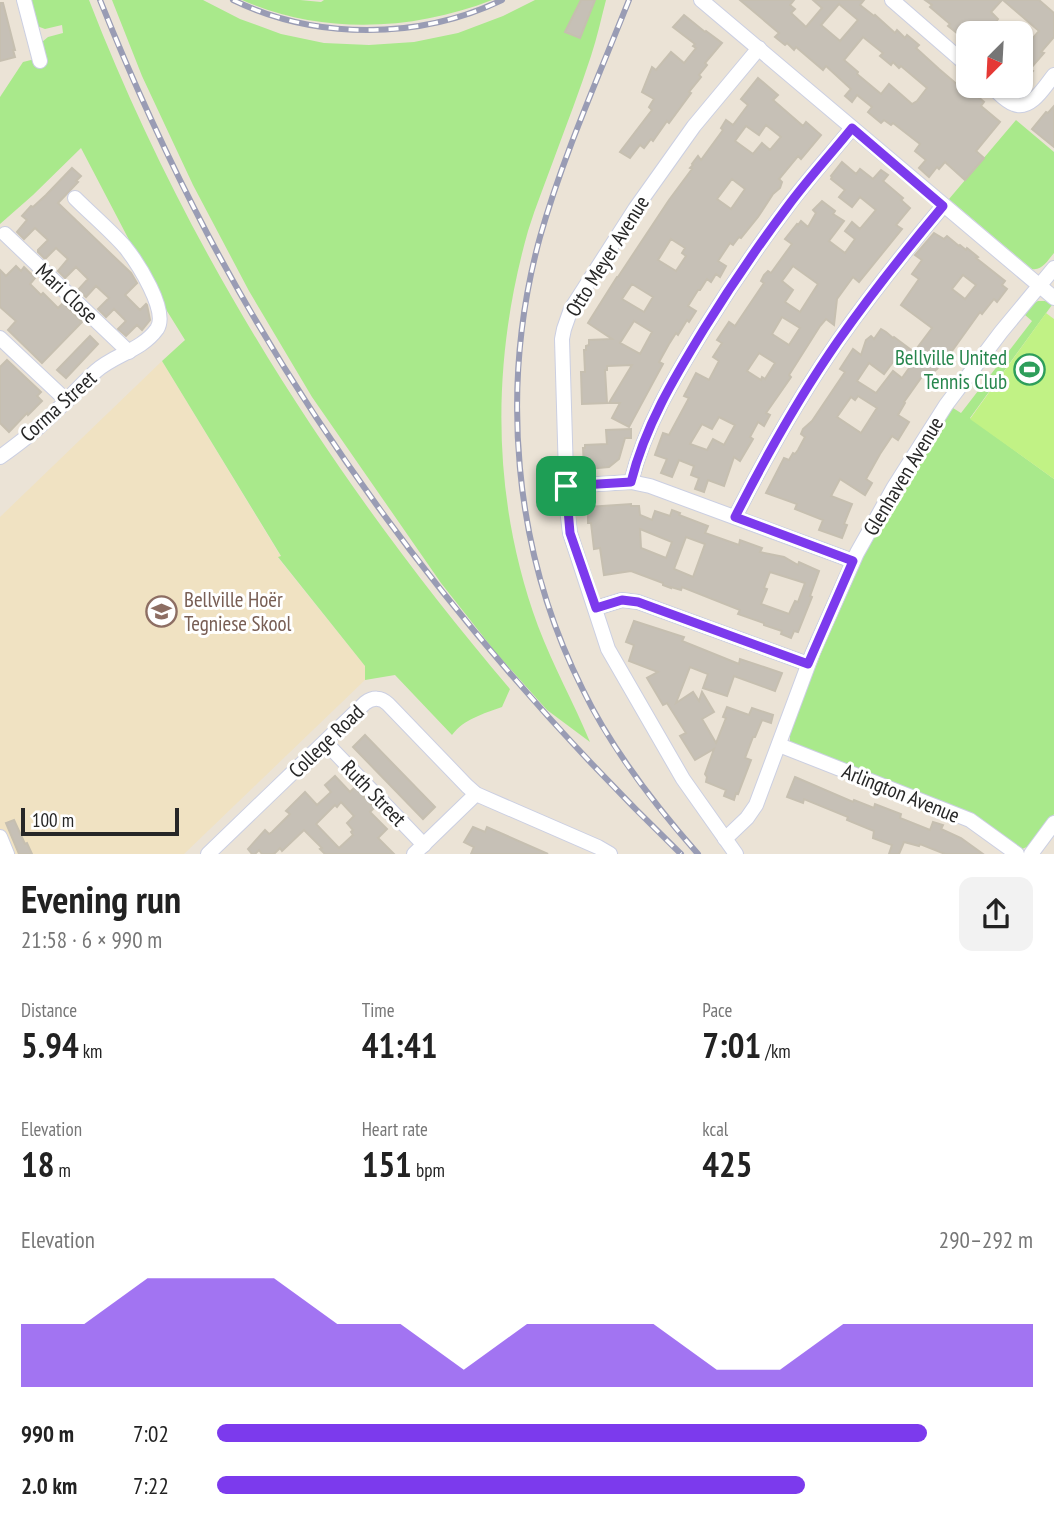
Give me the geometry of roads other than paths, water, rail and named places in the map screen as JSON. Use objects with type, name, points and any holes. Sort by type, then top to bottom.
[{"type":"street","points":[[24,0],[40,61]]},
{"type":"street","points":[[702,0],[1054,298]]},
{"type":"street","points":[[891,0],[956,56]]},
{"type":"street","name":"Otto Meyer Avenue","points":[[725,839],[683,779],[608,649],[601,629],[570,533],[562,339],[571,309],[635,209],[694,126],[759,48]]},
{"type":"street","points":[[1005,98],[1012,104],[1023,105],[1031,102],[1054,75]]},
{"type":"street","points":[[631,482],[652,421],[679,369],[727,292],[789,206],[852,128]]},
{"type":"street","name":"Corma Street","points":[[2,453],[43,424],[97,369],[139,347],[160,324],[158,306],[146,280],[124,247],[75,198]]},
{"type":"street","points":[[735,517],[767,454],[837,343],[894,265],[943,206]]},
{"type":"street","name":"Mari Close","points":[[5,234],[129,352]]},
{"type":"street","name":"Glenhaven Avenue","points":[[725,839],[754,809],[808,664],[853,561],[894,487],[946,405],[1054,268]]},
{"type":"street","points":[[0,338],[67,401]]},
{"type":"street","points":[[566,486],[631,482],[650,486],[853,561]]},
{"type":"street","points":[[596,608],[622,600],[638,602],[808,664]]},
{"type":"street","name":"College Road","points":[[208,854],[365,703],[373,699],[388,704],[476,794]]},
{"type":"street","name":"Ruth Street","points":[[325,742],[419,849]]},
{"type":"street","name":"Arlington Avenue","points":[[779,745],[970,820],[1017,854]]},
{"type":"street","points":[[419,849],[476,794],[610,854]]},
{"type":"street","points":[[1031,854],[1054,823]]},
{"type":"street","points":[[0,837],[7,854]]},
{"type":"street","points":[[725,839],[737,854]]},
{"type":"railway","points":[[100,0],[151,119],[208,235],[307,403],[362,484],[420,563],[481,639],[545,713],[681,854]]},
{"type":"railway","points":[[233,0],[298,22],[368,30],[437,22],[502,0]]},
{"type":"railway","points":[[629,0],[570,147],[540,237],[527,294],[520,352],[517,410],[520,468],[528,525],[541,582],[559,637],[583,690],[607,734],[635,776],[698,854]]},
{"type":"place","name":"Bellville United Tennis Club","points":[[1030,369]]},
{"type":"place","name":"Bellville Hoër Tegniese Skool","points":[[161,611]]}]
